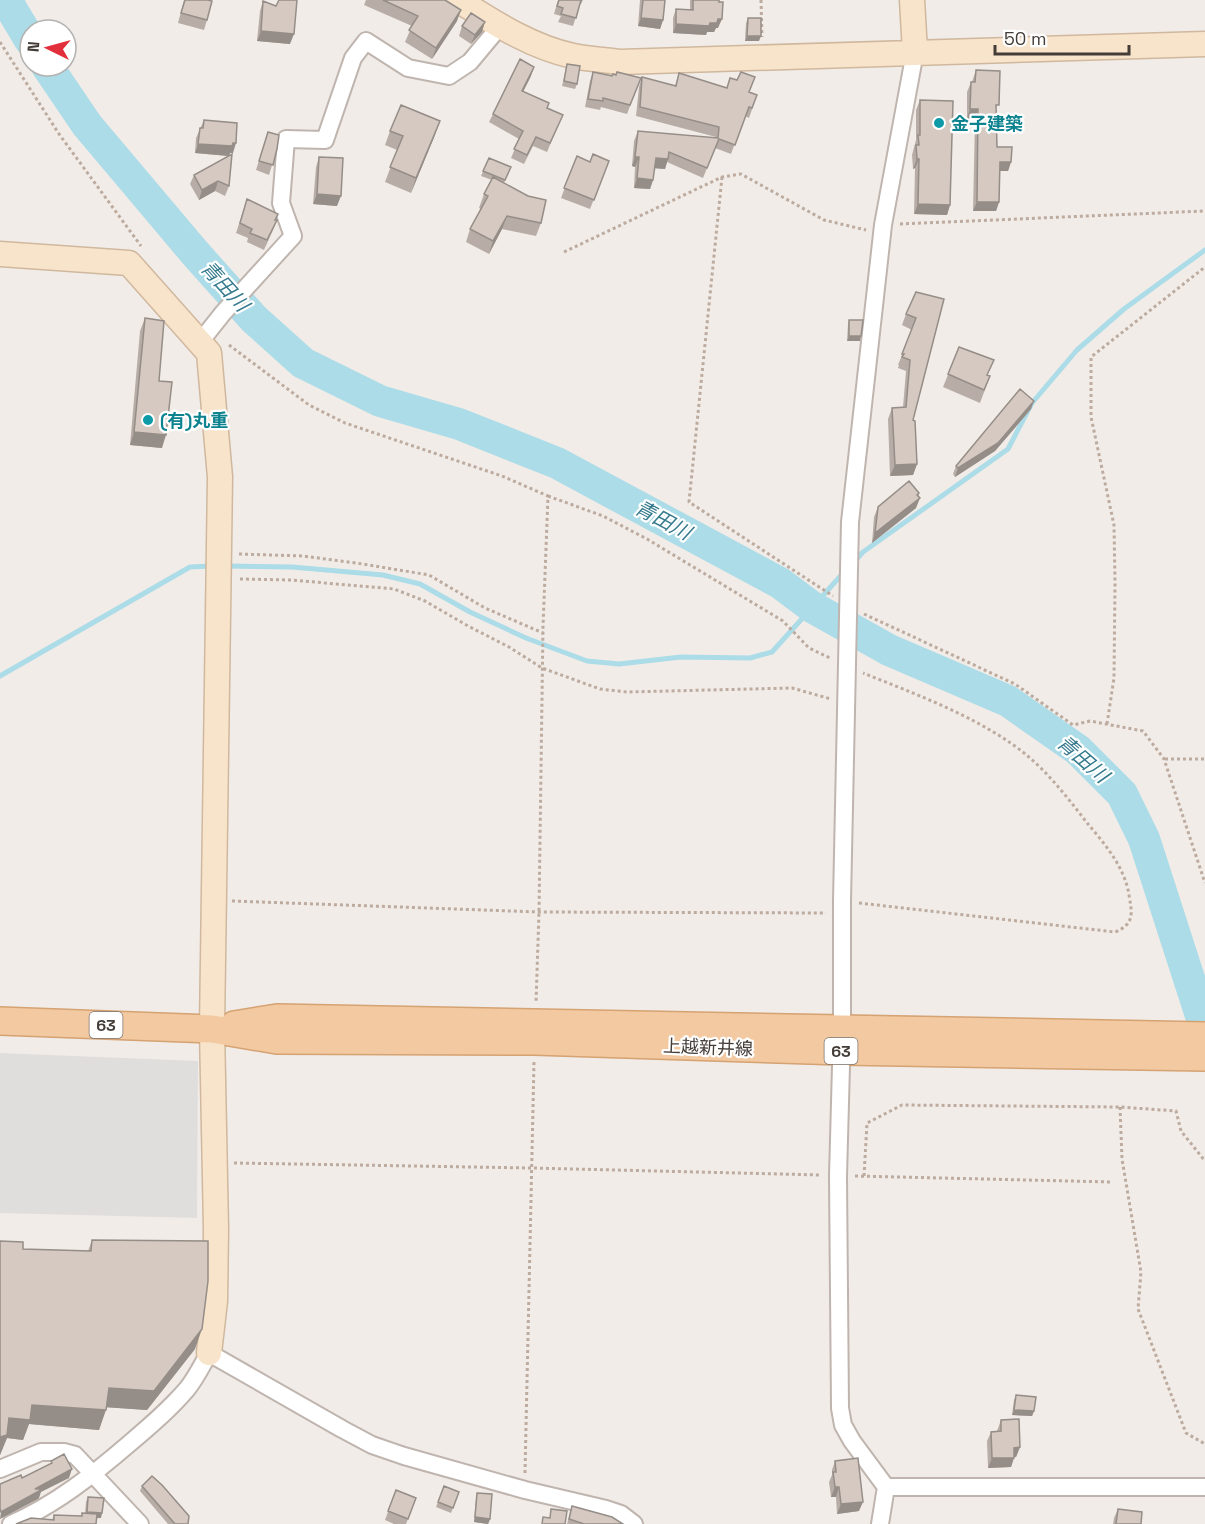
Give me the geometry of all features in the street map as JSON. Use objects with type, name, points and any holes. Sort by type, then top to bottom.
[{"type":"main road","name":"上越新井線","points":[[0,1021],[212,1029],[277,1018],[535,1032],[1144,1046],[1205,1057]]},
{"type":"main road","name":"上越新井線","points":[[1144,1046],[1205,1036]]},
{"type":"street","points":[[458,0],[500,26],[536,44],[572,56],[620,62],[1205,44]]},
{"type":"street","points":[[880,1524],[886,1487],[843,1425],[839,1386],[838,1176],[850,522],[883,229],[915,52],[912,0]]},
{"type":"street","points":[[205,335],[293,236],[281,203],[286,139],[326,140],[353,58],[366,41],[408,68],[449,76],[470,62],[500,26]]},
{"type":"street","points":[[0,254],[129,263],[205,335],[220,477],[212,1029],[216,1229],[215,1301],[209,1353],[198,1374],[155,1422],[93,1474],[29,1516],[11,1524]]},
{"type":"street","points":[[209,1353],[372,1445],[525,1490],[606,1509],[621,1514],[634,1524]]},
{"type":"street","points":[[0,1469],[41,1452],[64,1452],[75,1455],[140,1524]]},
{"type":"street","points":[[886,1487],[1205,1487]]},
{"type":"path","points":[[761,0],[762,59]]},
{"type":"path","points":[[0,42],[59,134],[144,250]]},
{"type":"path","points":[[564,252],[722,177],[741,174],[824,220],[883,229],[1205,211]]},
{"type":"path","points":[[722,177],[689,502],[849,610],[1015,684],[1073,725],[1090,721],[1143,731],[1164,759],[1205,884]]},
{"type":"path","points":[[1107,724],[1114,678],[1114,525],[1091,417],[1091,357],[1205,267]]},
{"type":"path","points":[[205,335],[240,353],[309,405],[345,423],[502,476],[603,516],[647,539],[783,621],[809,648],[848,662],[899,688],[972,720],[1006,740],[1031,759],[1105,844],[1128,888],[1131,908],[1130,922],[1124,928],[1115,932],[1103,932],[842,907],[539,912],[214,901]]},
{"type":"path","points":[[525,1490],[539,912],[542,668],[548,496]]},
{"type":"path","points":[[219,553],[303,556],[429,575],[484,608],[543,633]]},
{"type":"path","points":[[219,578],[291,580],[394,589],[425,601],[509,647],[542,668],[600,689],[627,692],[792,688],[847,704]]},
{"type":"path","points":[[1164,759],[1205,759]]},
{"type":"path","points":[[864,1176],[867,1123],[902,1105],[1120,1107],[1176,1111],[1181,1131],[1205,1161]]},
{"type":"path","points":[[1120,1107],[1122,1159],[1141,1272],[1138,1308],[1186,1433],[1205,1444]]},
{"type":"path","points":[[214,1163],[1112,1182]]},
{"type":"shaded area","points":[[0,1053],[198,1061],[197,1218],[0,1213]]},
{"type":"building","points":[[185,0],[212,1],[207,20],[181,13]]},
{"type":"building","points":[[279,0],[297,0],[294,34],[261,31],[263,1],[276,6]]},
{"type":"building","points":[[383,0],[445,0],[461,10],[436,48],[409,30],[418,16]]},
{"type":"building","points":[[559,0],[581,0],[576,18],[561,14],[563,8],[557,6]]},
{"type":"building","points":[[643,0],[665,0],[663,20],[641,18]]},
{"type":"building","points":[[693,0],[723,2],[722,19],[718,19],[717,23],[710,23],[709,26],[676,24],[676,9],[693,10]]},
{"type":"building","points":[[471,13],[485,22],[475,35],[462,26]]},
{"type":"building","points":[[748,18],[761,18],[761,36],[747,36]]},
{"type":"building","points":[[520,59],[534,67],[522,91],[549,103],[547,108],[563,115],[550,143],[536,137],[527,155],[514,149],[523,131],[493,114]]},
{"type":"building","points":[[567,64],[580,66],[577,84],[564,81]]},
{"type":"building","points":[[976,70],[1000,71],[999,105],[996,105],[997,147],[1012,147],[1011,162],[1000,162],[999,202],[977,202],[978,109],[970,109],[971,82],[975,82]]},
{"type":"building","points":[[593,72],[612,76],[617,72],[641,78],[630,105],[603,98],[603,101],[588,99]]},
{"type":"building","points":[[741,72],[755,77],[749,92],[757,95],[752,108],[749,107],[735,145],[719,139],[707,168],[669,152],[668,159],[656,158],[653,180],[637,178],[639,157],[635,157],[638,131],[718,138],[719,127],[640,107],[642,77],[676,86],[679,73],[727,88],[730,78],[737,80]]},
{"type":"building","points":[[920,100],[953,101],[950,205],[918,204],[919,159],[917,159],[916,145],[919,145],[918,135],[920,135]]},
{"type":"building","points":[[401,105],[440,121],[416,178],[390,167],[403,136],[390,131]]},
{"type":"building","points":[[204,120],[237,123],[236,143],[232,146],[198,144],[200,128],[203,128]]},
{"type":"building","points":[[268,132],[279,135],[273,165],[259,161]]},
{"type":"building","points":[[232,154],[229,186],[218,181],[202,190],[194,175]]},
{"type":"building","points":[[593,154],[609,161],[594,200],[564,188],[577,156],[590,162]]},
{"type":"building","points":[[319,157],[343,158],[341,196],[317,194]]},
{"type":"building","points":[[489,158],[511,167],[505,180],[483,171]]},
{"type":"building","points":[[493,177],[528,196],[546,200],[541,223],[507,216],[493,241],[470,229],[488,196],[484,194]]},
{"type":"building","points":[[247,199],[278,214],[267,240],[250,233],[252,229],[240,223]]},
{"type":"building","points":[[916,292],[944,299],[913,420],[915,421],[917,464],[895,465],[892,408],[906,407],[910,360],[902,357],[904,354],[902,354],[916,318],[906,314]]},
{"type":"building","points":[[145,318],[164,321],[159,381],[172,382],[166,435],[134,432]]},
{"type":"building","points":[[849,320],[863,320],[861,336],[849,336]]},
{"type":"building","points":[[959,347],[994,360],[987,375],[990,376],[984,390],[948,374]]},
{"type":"building","points":[[1020,389],[1034,401],[998,443],[958,468],[956,466]]},
{"type":"building","points":[[909,481],[919,493],[917,495],[920,498],[875,533],[878,507]]},
{"type":"building","points":[[92,1240],[208,1241],[208,1281],[202,1329],[154,1391],[109,1388],[106,1410],[32,1405],[30,1420],[9,1418],[7,1435],[0,1437],[0,1241],[23,1242],[23,1249],[91,1251]]},
{"type":"building","points":[[1016,1395],[1036,1397],[1034,1411],[1014,1410]]},
{"type":"building","points":[[1019,1419],[1020,1447],[1014,1448],[1014,1458],[992,1458],[991,1432],[1001,1431],[1001,1420]]},
{"type":"building","points":[[64,1454],[72,1469],[35,1489],[42,1489],[1,1512],[0,1484],[21,1475],[22,1478],[52,1463],[51,1461]]},
{"type":"building","points":[[858,1458],[863,1502],[841,1504],[839,1487],[835,1487],[833,1472],[836,1472],[835,1461]]},
{"type":"building","points":[[152,1476],[189,1516],[188,1524],[175,1524],[142,1486]]},
{"type":"building","points":[[444,1486],[459,1492],[453,1508],[438,1502]]},
{"type":"building","points":[[396,1490],[416,1498],[408,1519],[388,1511]]},
{"type":"building","points":[[477,1493],[492,1494],[490,1519],[475,1517]]},
{"type":"building","points":[[88,1497],[104,1498],[102,1513],[87,1512]]},
{"type":"building","points":[[572,1506],[612,1517],[623,1524],[584,1524],[569,1519]]},
{"type":"building","points":[[551,1509],[567,1511],[565,1524],[542,1524],[543,1517],[550,1518]]},
{"type":"building","points":[[1118,1509],[1142,1512],[1141,1524],[1116,1524]]},
{"type":"building","points":[[82,1513],[97,1514],[96,1524],[16,1524],[31,1518],[54,1520],[54,1515],[82,1516]]},
{"type":"waterway","name":"青田川","points":[[6,0],[18,20]]},
{"type":"waterway","name":"青田川","points":[[55,78],[87,125],[195,253],[254,319],[303,363],[380,401],[459,424],[557,463],[780,583],[812,607],[889,650],[1008,701],[1078,750],[1122,794],[1144,839],[1205,1028]]},
{"type":"waterway","points":[[854,562],[863,552],[1008,449],[1032,403],[1077,350],[1124,309],[1205,250]]},
{"type":"waterway","points":[[0,676],[190,567],[211,566]]},
{"type":"waterway","points":[[226,566],[292,567],[383,575],[420,584],[470,612],[526,638],[587,661],[619,664],[681,657],[750,658],[772,652],[845,571]]},
{"type":"place","name":"金子建築","points":[[939,123]]},
{"type":"place","name":"(有)丸重","points":[[148,420]]}]
